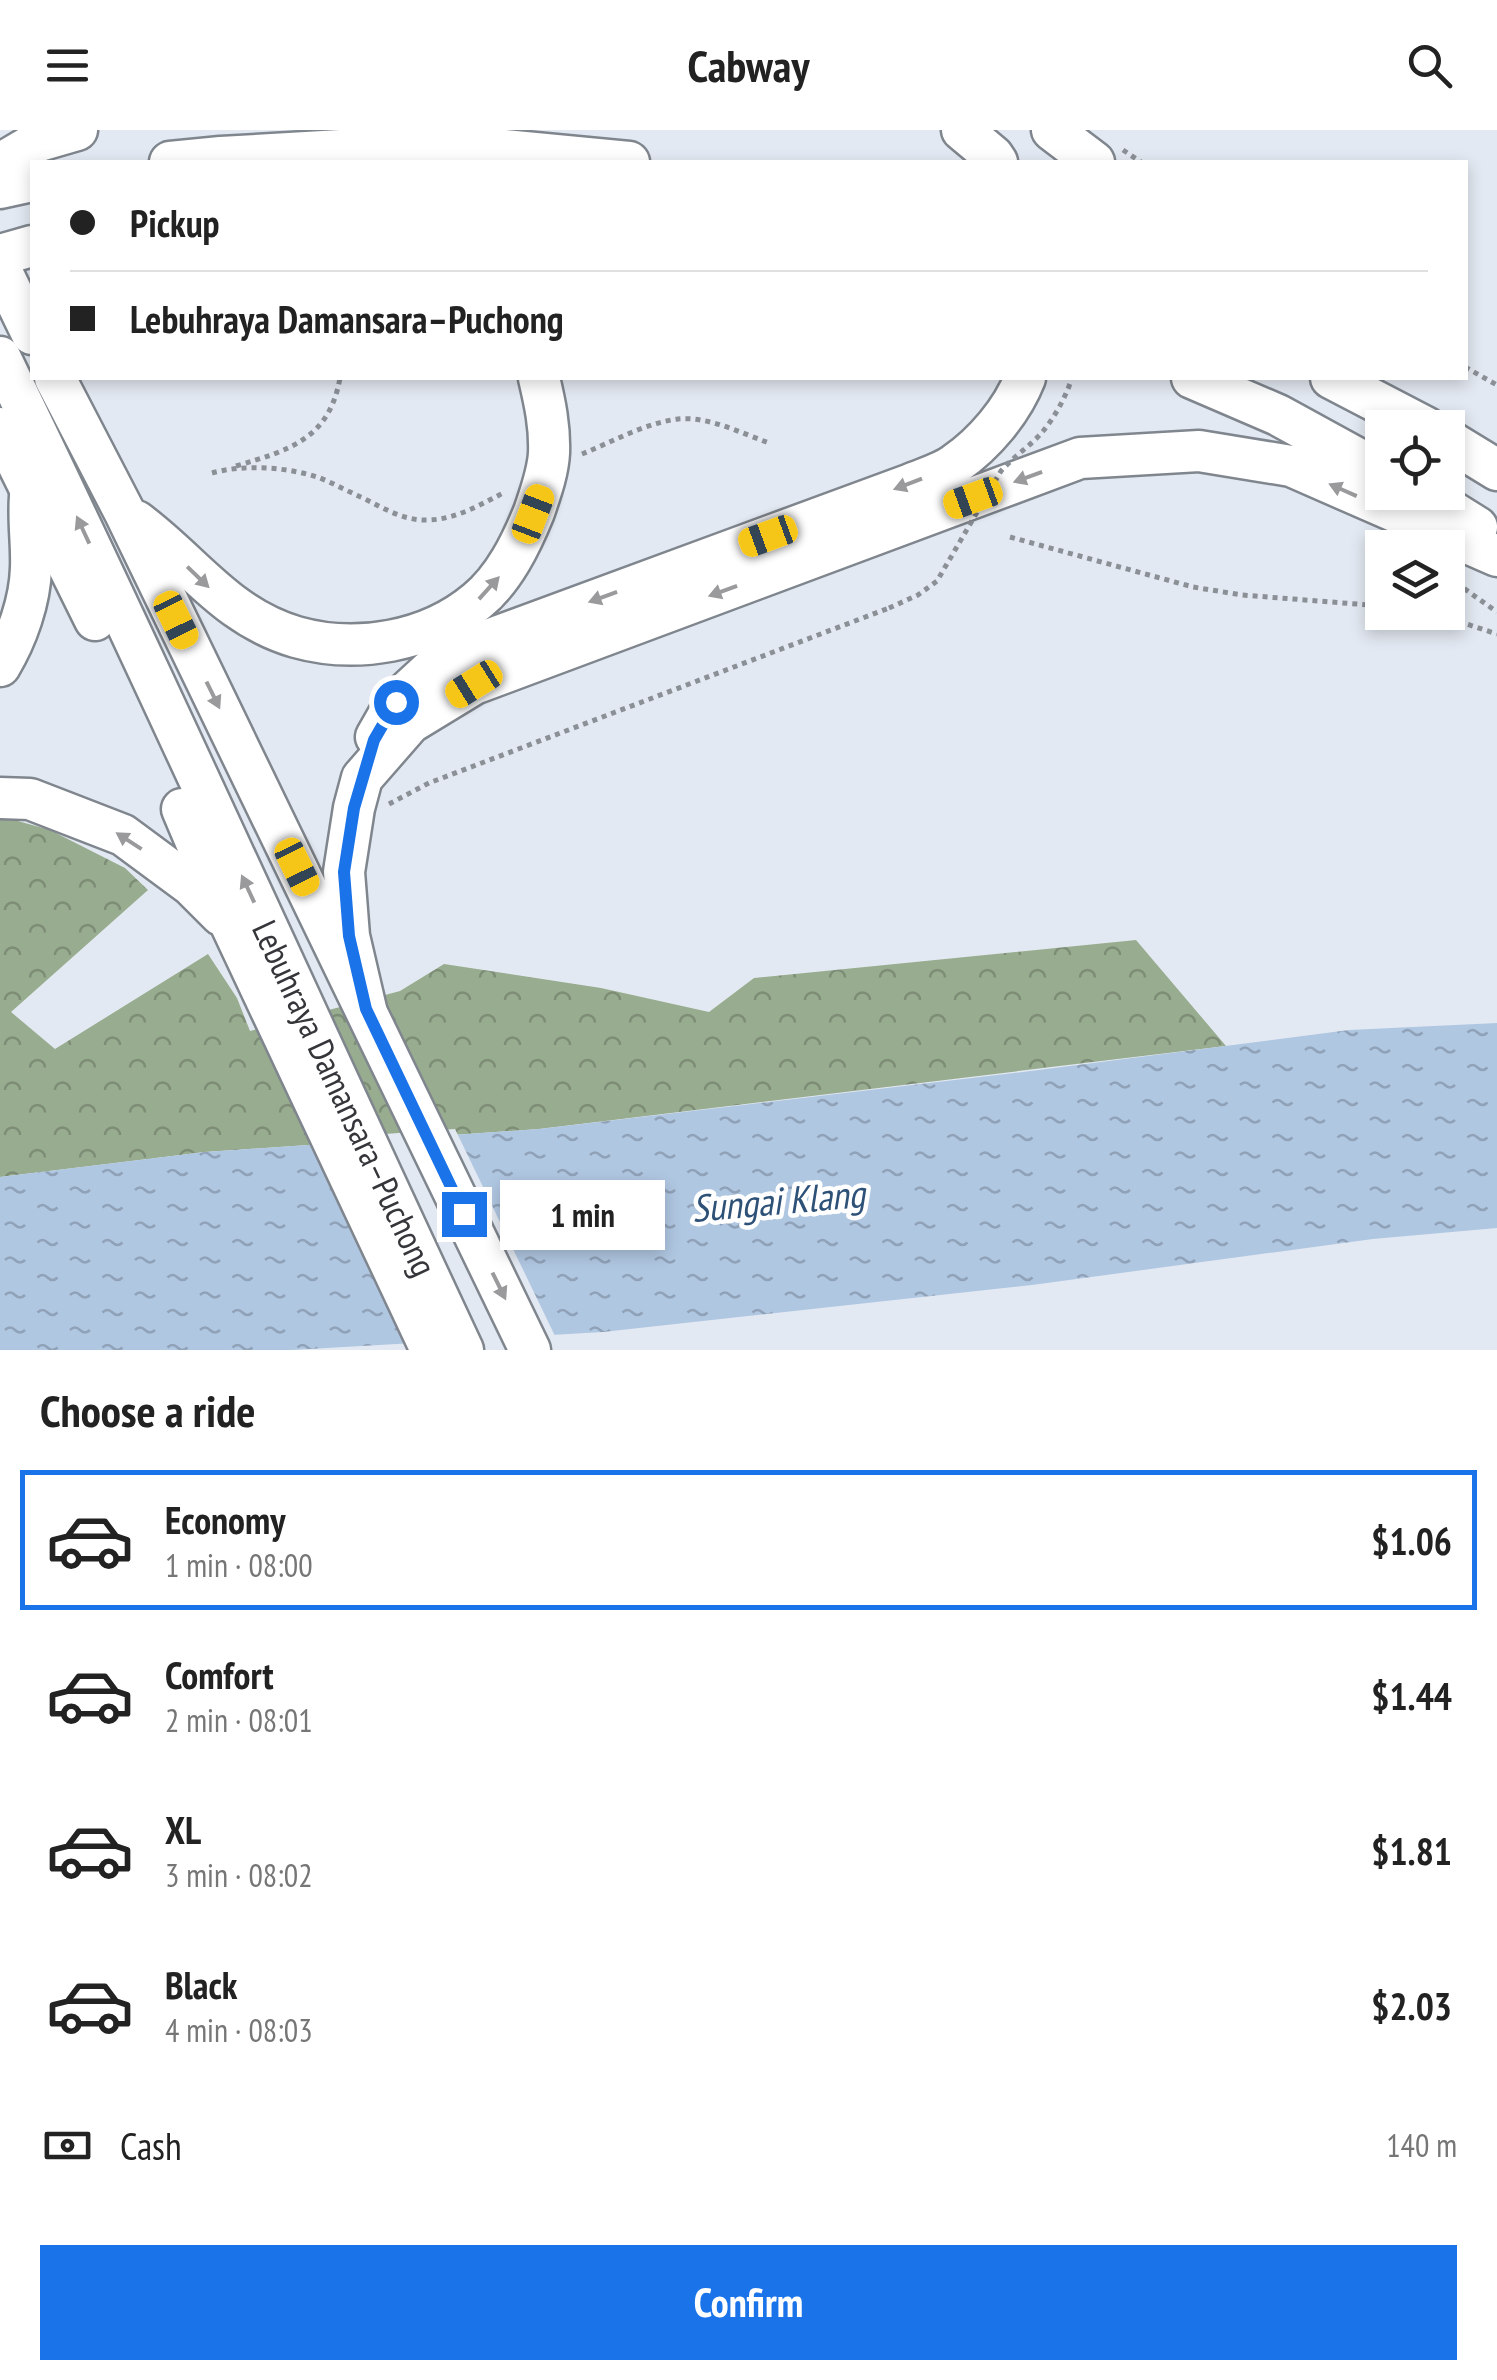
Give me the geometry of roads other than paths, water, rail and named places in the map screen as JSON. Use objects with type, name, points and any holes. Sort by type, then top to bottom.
[{"type":"highway","points":[[0,164],[39,141],[77,130]]},
{"type":"highway","points":[[962,130],[996,160]]},
{"type":"highway","points":[[1052,130],[1091,160]]},
{"type":"highway","points":[[187,160],[443,144],[607,160]]},
{"type":"highway","points":[[0,188],[30,181]]},
{"type":"highway","points":[[0,255],[30,247]]},
{"type":"highway","points":[[6,282],[30,330]]},
{"type":"highway","name":"Lebuhraya Damansara–Puchong","points":[[0,356],[88,541],[431,1350]]},
{"type":"highway","name":"Lebuhraya Damansara–Puchong","points":[[56,380],[125,513],[530,1350]]},
{"type":"highway","points":[[125,513],[162,540],[218,596],[256,621],[297,637],[346,645],[385,642],[422,632],[452,619],[479,600],[506,569],[525,534],[549,456],[548,412],[540,380]]},
{"type":"highway","points":[[366,1009],[349,936],[344,872],[362,778],[374,740],[396,702],[446,655],[953,466],[990,434],[1024,380]]},
{"type":"highway","points":[[1197,380],[1278,415],[1365,463]]},
{"type":"highway","points":[[1334,380],[1394,410]]},
{"type":"highway","points":[[1376,380],[1405,410]]},
{"type":"highway","name":"Lebuhraya Damansara–Puchong","points":[[0,428],[140,710],[231,924],[291,1015],[463,1350]]},
{"type":"highway","points":[[1465,450],[1497,470]]},
{"type":"highway","points":[[362,778],[410,723],[474,684],[1080,458],[1200,451],[1291,466],[1497,556]]},
{"type":"highway","points":[[0,666],[21,621],[28,595],[32,567],[30,488]]},
{"type":"highway","points":[[1450,510],[1497,540]]},
{"type":"highway","points":[[0,798],[30,799],[122,835],[192,886],[231,924]]},
{"type":"water","name":"Sungai Klang","points":[[1497,1023],[1497,1228],[1373,1239],[1032,1285],[603,1332],[292,1350],[0,1350],[0,1177],[205,1152],[539,1129],[1349,1030]]}]
